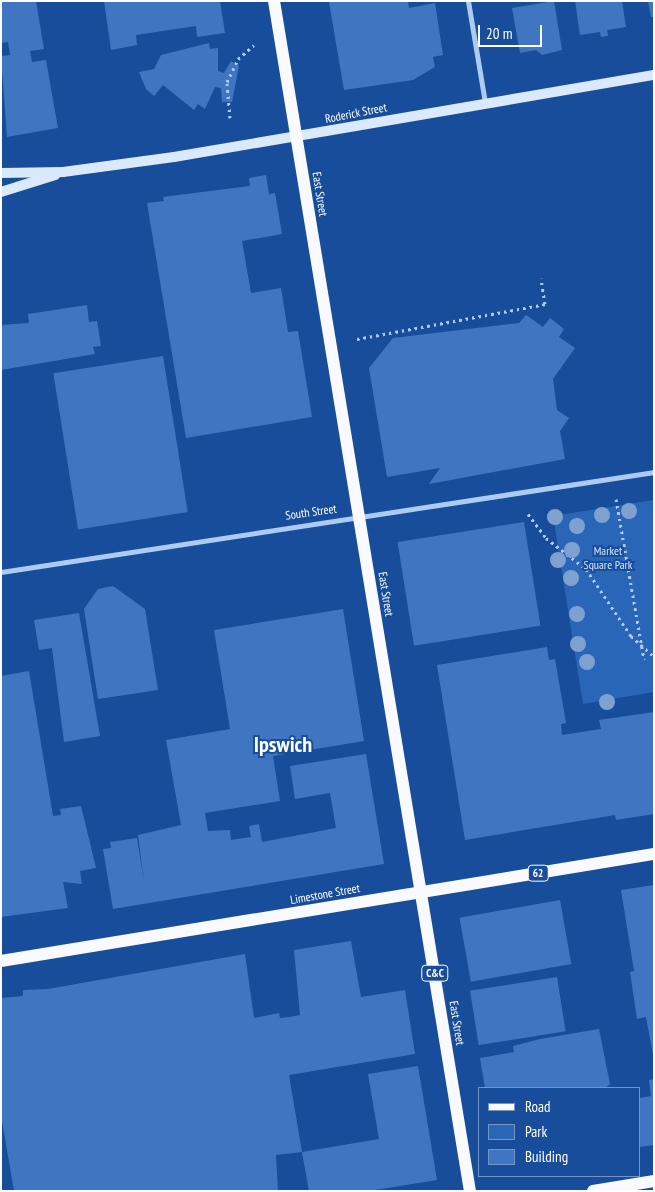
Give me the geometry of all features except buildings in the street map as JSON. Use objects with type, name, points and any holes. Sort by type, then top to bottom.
[{"type":"main road","name":"East Street","points":[[274,1],[470,1191]]},
{"type":"main road","name":"Limestone Street","points":[[1,961],[654,854]]},
{"type":"main road","points":[[594,1191],[654,1181]]},
{"type":"street","points":[[468,1],[485,103]]},
{"type":"street","name":"Roderick Street","points":[[1,172],[63,172],[297,137],[654,75]]},
{"type":"street","name":"Roderick Street","points":[[1,192],[63,172]]},
{"type":"street","name":"South Street","points":[[1,572],[320,520],[360,519],[654,472]]},
{"type":"path","points":[[230,118],[225,81],[238,59],[254,44]]},
{"type":"path","points":[[357,338],[545,304],[542,278]]},
{"type":"path","points":[[616,499],[644,660]]},
{"type":"path","points":[[528,514],[546,538],[586,569],[642,646],[654,657]]},
{"type":"green space","name":"Market Square Park","points":[[654,500],[654,692],[583,704],[553,516]]},
{"type":"district","name":"Ipswich","points":[[283,745]]}]
